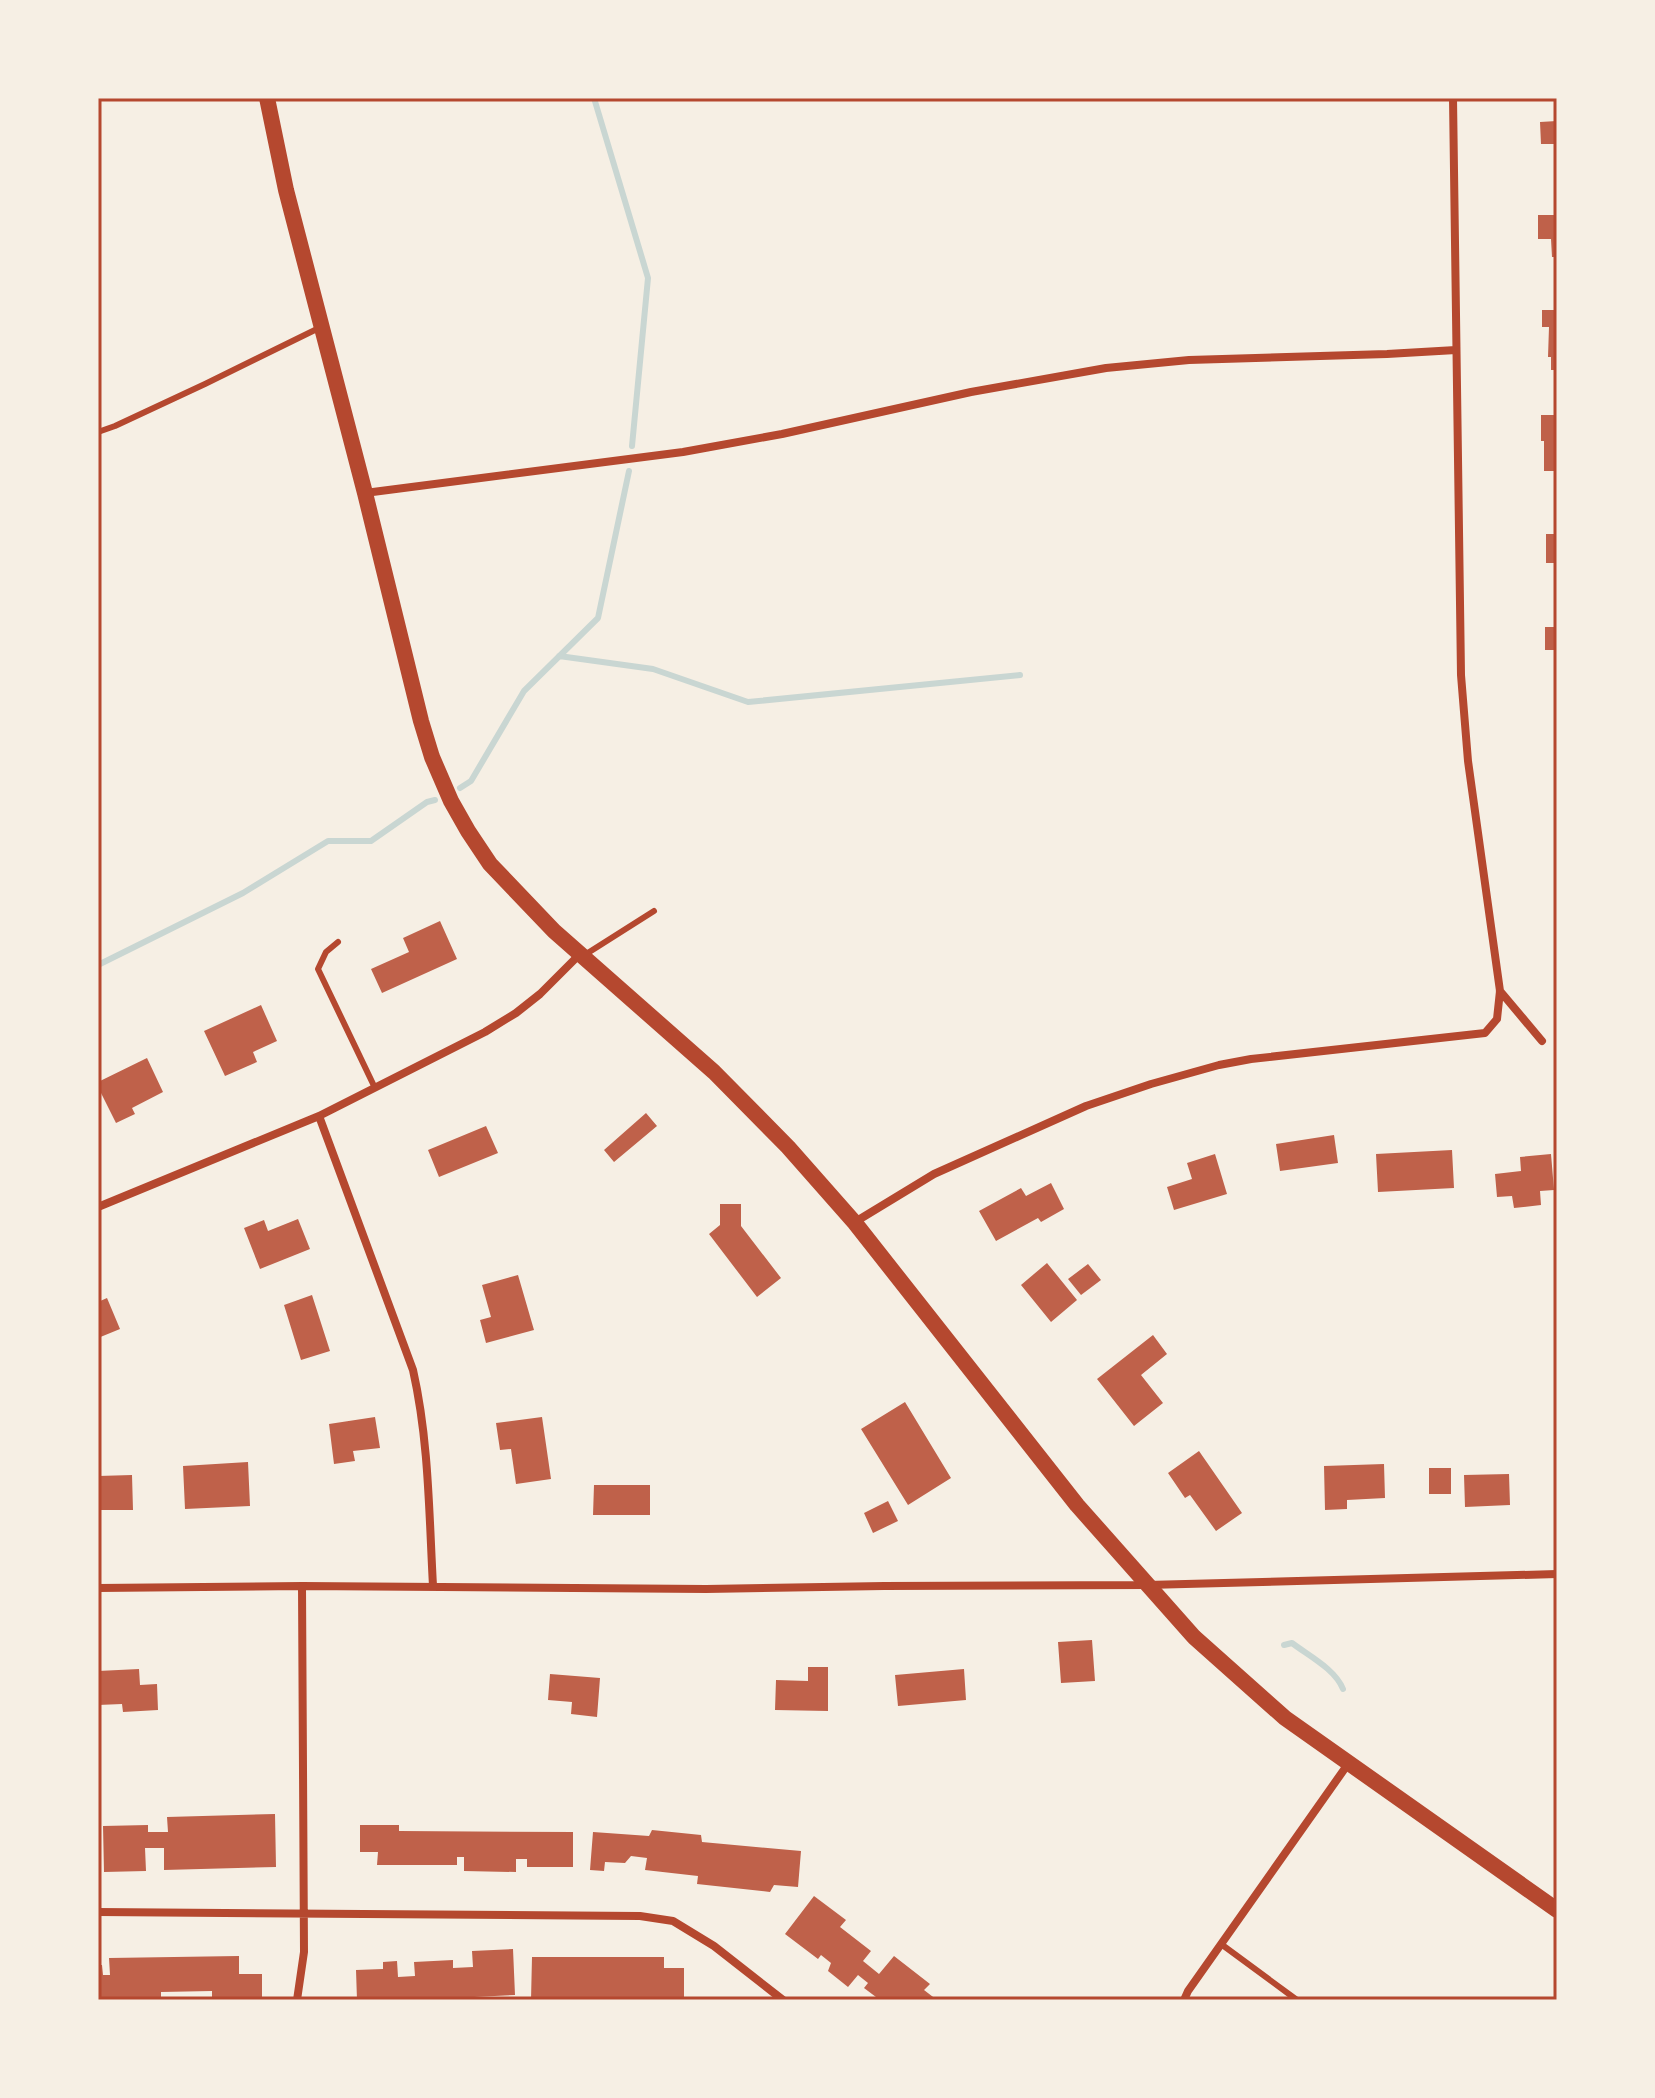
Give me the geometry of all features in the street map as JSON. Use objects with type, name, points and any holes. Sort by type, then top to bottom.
[{"type":"main road","points":[[267,98],[286,190],[421,721],[451,801],[490,864],[527,905],[714,1072],[788,1147],[855,1223],[1077,1505],[1194,1637],[1285,1718],[1557,1910]]},
{"type":"street","points":[[855,1223],[915,1184],[953,1165],[1086,1106],[1151,1084],[1219,1065],[1273,1055],[1485,1033],[1497,1019],[1500,991],[1468,761],[1462,689],[1453,98]]},
{"type":"street","points":[[365,493],[683,452],[782,434],[971,392],[1106,368],[1189,360],[1456,350]]},
{"type":"street","points":[[98,1207],[319,1116],[485,1032],[540,994],[581,955]]},
{"type":"street","points":[[1500,991],[1542,1041]]},
{"type":"street","points":[[319,1116],[413,1370],[425,1443],[433,1586]]},
{"type":"street","points":[[98,1588],[433,1586],[706,1589],[1147,1585],[1557,1574]]},
{"type":"street","points":[[297,2000],[304,1952],[302,1586]]},
{"type":"street","points":[[1184,2000],[1348,1764]]},
{"type":"street","points":[[98,1912],[640,1916],[673,1921],[714,1946],[783,2000]]},
{"type":"lane","points":[[98,432],[321,327]]},
{"type":"lane","points":[[581,955],[654,911]]},
{"type":"lane","points":[[338,942],[326,952],[318,969],[375,1088]]},
{"type":"lane","points":[[1221,1944],[1297,2000]]},
{"type":"building","points":[[1557,121],[1557,144],[1541,144],[1540,122]]},
{"type":"building","points":[[1538,215],[1557,215],[1557,266],[1552,257],[1551,239],[1538,239]]},
{"type":"building","points":[[1542,310],[1557,310],[1557,370],[1551,370],[1549,327],[1542,327]]},
{"type":"building","points":[[1541,415],[1557,415],[1557,471],[1544,471]]},
{"type":"building","points":[[1546,534],[1557,534],[1557,563],[1546,563]]},
{"type":"building","points":[[1545,627],[1557,627],[1557,650],[1545,650]]},
{"type":"building","points":[[440,921],[457,959],[382,993],[371,969],[409,952],[403,938]]},
{"type":"building","points":[[261,1005],[277,1041],[253,1052],[257,1062],[225,1076],[204,1031]]},
{"type":"building","points":[[147,1058],[163,1092],[132,1108],[135,1114],[116,1123],[98,1082]]},
{"type":"building","points":[[646,1113],[657,1126],[614,1162],[604,1150]]},
{"type":"building","points":[[486,1126],[498,1153],[439,1177],[428,1150]]},
{"type":"building","points":[[1334,1135],[1338,1163],[1280,1171],[1276,1144]]},
{"type":"building","points":[[1452,1150],[1454,1188],[1378,1192],[1376,1154]]},
{"type":"building","points":[[1215,1154],[1227,1194],[1174,1210],[1167,1187],[1192,1179],[1187,1163]]},
{"type":"building","points":[[1551,1154],[1554,1190],[1540,1191],[1541,1205],[1514,1208],[1512,1196],[1497,1197],[1495,1174],[1521,1171],[1520,1157]]},
{"type":"building","points":[[1051,1183],[1064,1209],[1041,1222],[1038,1218],[996,1241],[979,1211],[1021,1188],[1026,1196]]},
{"type":"building","points":[[720,1204],[741,1204],[741,1226],[781,1278],[757,1297],[709,1234],[720,1225]]},
{"type":"building","points":[[298,1219],[310,1249],[260,1269],[244,1228],[264,1220],[268,1231]]},
{"type":"building","points":[[1047,1263],[1077,1300],[1051,1322],[1021,1285]]},
{"type":"building","points":[[1088,1264],[1101,1280],[1081,1295],[1068,1279]]},
{"type":"building","points":[[518,1275],[534,1330],[486,1343],[480,1320],[491,1317],[482,1285]]},
{"type":"building","points":[[312,1295],[330,1351],[301,1360],[284,1305]]},
{"type":"building","points":[[107,1298],[120,1329],[98,1338],[98,1302]]},
{"type":"building","points":[[1153,1335],[1167,1354],[1141,1375],[1163,1403],[1134,1426],[1097,1379]]},
{"type":"building","points":[[905,1402],[951,1478],[908,1505],[861,1429]]},
{"type":"building","points":[[375,1417],[380,1448],[353,1451],[355,1461],[334,1464],[329,1424]]},
{"type":"building","points":[[542,1417],[551,1479],[516,1484],[511,1449],[500,1450],[496,1423]]},
{"type":"building","points":[[1199,1451],[1242,1513],[1216,1531],[1190,1495],[1185,1498],[1168,1473]]},
{"type":"building","points":[[248,1462],[250,1506],[185,1509],[183,1466]]},
{"type":"building","points":[[1384,1464],[1385,1498],[1347,1500],[1347,1509],[1325,1510],[1324,1466]]},
{"type":"building","points":[[1429,1468],[1451,1468],[1451,1494],[1429,1494]]},
{"type":"building","points":[[1509,1474],[1510,1505],[1465,1507],[1464,1475]]},
{"type":"building","points":[[132,1475],[133,1510],[98,1510],[98,1476]]},
{"type":"building","points":[[594,1485],[650,1485],[650,1515],[593,1515]]},
{"type":"building","points":[[888,1501],[898,1521],[873,1533],[864,1513]]},
{"type":"building","points":[[1092,1640],[1095,1681],[1061,1683],[1058,1642]]},
{"type":"building","points":[[808,1667],[828,1667],[828,1711],[775,1710],[776,1680],[808,1681]]},
{"type":"building","points":[[139,1669],[140,1685],[157,1684],[158,1710],[123,1712],[122,1704],[98,1705],[98,1671]]},
{"type":"building","points":[[964,1669],[966,1700],[898,1706],[895,1675]]},
{"type":"building","points":[[550,1674],[600,1678],[597,1717],[571,1714],[572,1702],[548,1700]]},
{"type":"building","points":[[275,1814],[276,1867],[164,1870],[164,1848],[145,1848],[146,1871],[104,1872],[103,1826],[148,1825],[148,1832],[168,1832],[167,1817]]},
{"type":"building","points":[[360,1825],[399,1825],[399,1831],[573,1832],[573,1867],[527,1867],[527,1859],[516,1859],[516,1872],[464,1871],[464,1857],[457,1857],[457,1865],[377,1865],[378,1852],[360,1852]]},
{"type":"building","points":[[652,1830],[701,1835],[702,1842],[801,1851],[798,1887],[774,1885],[770,1892],[697,1884],[698,1876],[645,1870],[647,1858],[631,1856],[625,1863],[605,1862],[604,1871],[590,1870],[593,1832],[649,1836]]},
{"type":"building","points":[[814,1896],[846,1920],[840,1927],[871,1951],[863,1961],[879,1974],[894,1956],[930,1984],[924,1990],[937,2000],[880,2000],[864,1988],[868,1983],[858,1975],[848,1987],[828,1971],[831,1963],[821,1955],[818,1959],[785,1934]]},
{"type":"building","points":[[513,1949],[515,1995],[357,2000],[356,1970],[383,1969],[383,1962],[397,1961],[398,1977],[415,1976],[414,1962],[453,1960],[453,1968],[473,1967],[472,1951]]},
{"type":"building","points":[[239,1956],[239,1974],[262,1974],[262,2000],[212,2000],[212,1991],[161,1992],[161,2000],[98,2000],[98,1965],[102,1965],[103,1975],[110,1975],[109,1958]]},
{"type":"building","points":[[532,1957],[664,1957],[664,1968],[684,1968],[684,2000],[531,2000]]},
{"type":"waterway","points":[[594,98],[648,278],[632,446]]},
{"type":"waterway","points":[[460,788],[471,781],[524,691],[598,618],[629,471]]},
{"type":"waterway","points":[[559,656],[653,669],[748,702],[1020,675]]},
{"type":"waterway","points":[[98,965],[243,893],[328,841],[371,841],[427,802],[435,800]]},
{"type":"waterway","points":[[1284,1645],[1292,1643],[1321,1663],[1343,1689]]}]
